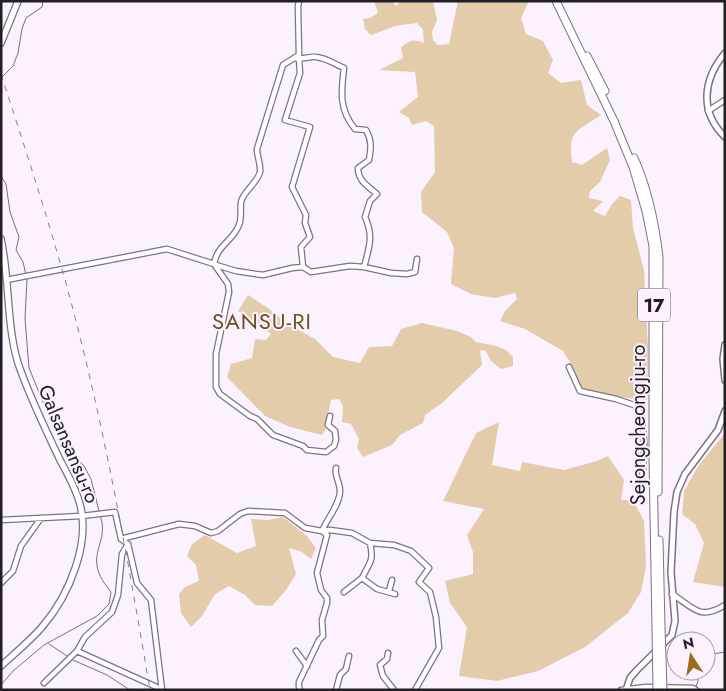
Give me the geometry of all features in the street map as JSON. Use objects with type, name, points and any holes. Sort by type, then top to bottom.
[{"type":"highway","name":"Sejongcheongju-ro","points":[[556,1],[614,122],[633,167],[646,211],[653,246],[653,457],[659,628]]},
{"type":"highway","name":"Sejongcheongju-ro","points":[[560,1],[636,161],[649,202],[656,237],[660,290],[659,628]]},
{"type":"highway","name":"17","points":[[657,690],[659,628]]},
{"type":"highway","name":"17","points":[[659,628],[663,690]]},
{"type":"main road","points":[[1,43],[18,1]]},
{"type":"main road","name":"Galsansansu-ro","points":[[1,239],[9,317],[18,362],[28,390],[80,503],[82,542],[65,594],[43,626],[1,666]]},
{"type":"street","points":[[300,1],[298,6],[299,55],[297,58],[300,73],[285,120],[310,127],[292,187],[306,215],[305,223],[310,237],[301,246],[303,267]]},
{"type":"street","points":[[725,53],[709,78],[705,96],[708,110],[716,127],[725,138]]},
{"type":"street","points":[[330,416],[328,425],[335,431],[336,440],[334,446],[326,452],[317,452],[272,435],[257,419],[220,394],[216,387],[216,354],[229,292],[228,284],[214,264],[216,254],[239,225],[242,200],[259,174],[260,166],[257,149],[282,65],[297,58],[315,57],[344,68],[342,103],[347,119],[355,129],[366,130],[368,133],[371,147],[369,160],[358,168],[358,174],[360,179],[377,194],[370,201],[365,217],[370,231],[371,242],[364,267]]},
{"type":"street","points":[[708,110],[725,100]]},
{"type":"street","points":[[6,280],[167,249],[236,271],[263,275],[284,268],[303,267],[311,272],[350,266],[407,274],[415,272],[417,259]]},
{"type":"street","points":[[725,345],[725,380]]},
{"type":"street","points":[[569,367],[580,391],[637,406],[641,417],[645,447],[642,477]]},
{"type":"street","points":[[695,689],[624,689],[636,670],[672,634],[675,621],[672,594],[674,512],[677,492],[685,474],[718,430],[725,411]]},
{"type":"street","points":[[322,531],[336,505],[340,493],[335,473],[336,468]]},
{"type":"street","points":[[121,539],[179,524],[195,526],[211,533],[218,531],[240,514],[248,511],[285,513],[305,528],[352,533],[370,542],[394,545],[411,550],[429,568],[419,582],[430,592],[436,617],[439,648],[415,690]]},
{"type":"street","points":[[1,520],[81,516],[115,512],[121,539],[128,544],[137,583],[151,600],[162,689],[77,651]]},
{"type":"street","points":[[1,584],[13,571],[21,546],[41,518]]},
{"type":"street","points":[[300,690],[300,682],[322,636],[322,620],[327,603],[321,590],[317,573],[327,535],[322,531]]},
{"type":"street","points":[[344,592],[362,578],[371,563],[373,555],[370,542]]},
{"type":"street","points":[[44,683],[77,651],[85,637],[112,612],[118,595],[122,554],[128,544]]},
{"type":"street","points":[[362,578],[377,589],[395,594]]},
{"type":"street","points":[[389,592],[392,580]]},
{"type":"street","points":[[672,594],[702,614],[713,613],[725,605]]},
{"type":"street","points":[[296,650],[307,666]]},
{"type":"street","points":[[388,653],[387,659],[380,665],[383,676],[394,690]]},
{"type":"street","points":[[336,690],[340,675],[346,669],[348,656]]},
{"type":"shaded area","points":[[374,1],[392,1],[396,6],[401,1],[433,1],[437,20],[432,32],[433,40],[438,45],[449,44],[458,1],[529,1],[521,18],[526,34],[543,41],[553,60],[548,73],[561,83],[581,80],[587,105],[601,115],[580,129],[571,144],[572,162],[582,165],[607,148],[610,160],[600,182],[590,191],[589,198],[603,201],[593,211],[605,216],[612,204],[620,196],[631,200],[633,228],[644,270],[648,348],[647,400],[619,397],[580,387],[574,369],[563,351],[525,329],[500,321],[505,311],[517,299],[515,293],[495,298],[471,294],[451,284],[454,248],[447,232],[422,212],[421,192],[435,172],[434,126],[426,121],[412,125],[409,118],[399,112],[418,97],[415,72],[379,70],[403,58],[401,47],[406,43],[414,40],[424,43],[423,30],[417,23],[395,26],[371,35],[365,29],[363,19],[370,18],[378,13]]},
{"type":"shaded area","points":[[248,295],[295,328],[315,339],[333,357],[360,363],[369,347],[392,346],[401,329],[422,323],[457,331],[471,337],[476,342],[506,350],[513,357],[513,366],[501,369],[491,361],[486,351],[480,350],[482,365],[442,403],[425,415],[423,423],[400,435],[392,445],[363,457],[357,448],[359,439],[351,424],[342,422],[343,406],[339,399],[331,400],[325,430],[322,435],[290,427],[265,416],[227,377],[231,364],[252,358],[255,339],[266,340],[271,334],[238,311]]},
{"type":"shaded area","points":[[499,422],[492,465],[520,471],[522,462],[564,470],[608,456],[624,480],[621,500],[633,500],[644,521],[646,566],[641,592],[628,613],[585,647],[538,671],[497,681],[459,676],[467,627],[450,603],[445,581],[473,574],[473,552],[467,535],[484,509],[443,501],[476,433]]},
{"type":"shaded area","points":[[725,433],[725,587],[693,582],[704,543],[695,524],[682,514],[684,491],[699,465]]},
{"type":"shaded area","points":[[283,517],[307,536],[316,548],[311,559],[302,552],[289,548],[296,574],[286,590],[272,606],[255,605],[245,595],[229,586],[215,594],[202,616],[191,627],[181,613],[179,594],[185,587],[199,581],[196,565],[187,556],[192,544],[205,535],[237,553],[256,546],[251,519],[268,520]]},
{"type":"waterway","points":[[1,78],[13,66],[26,18],[42,7],[43,1]]},
{"type":"waterway","points":[[1,92],[1,101]]},
{"type":"waterway","points":[[1,176],[6,184],[10,212],[19,237],[16,250],[23,262],[26,275]]},
{"type":"waterway","points":[[27,279],[25,319],[29,368],[58,431],[69,450],[84,466],[91,479],[99,511]]},
{"type":"waterway","points":[[1,685],[13,671],[44,645],[97,616],[109,604],[111,592],[100,576],[97,565],[97,554],[102,536],[100,515]]},
{"type":"waterway","points":[[49,644],[67,656]]},
{"type":"waterway","points":[[716,654],[725,652]]},
{"type":"waterway","points":[[73,660],[107,675],[130,690]]},
{"type":"waterway","points":[[696,687],[698,681]]},
{"type":"railway","points":[[1,74],[51,233],[80,337],[113,487],[150,690]]},
{"type":"district","name":"SANSU-RI","points":[[262,321]]}]
